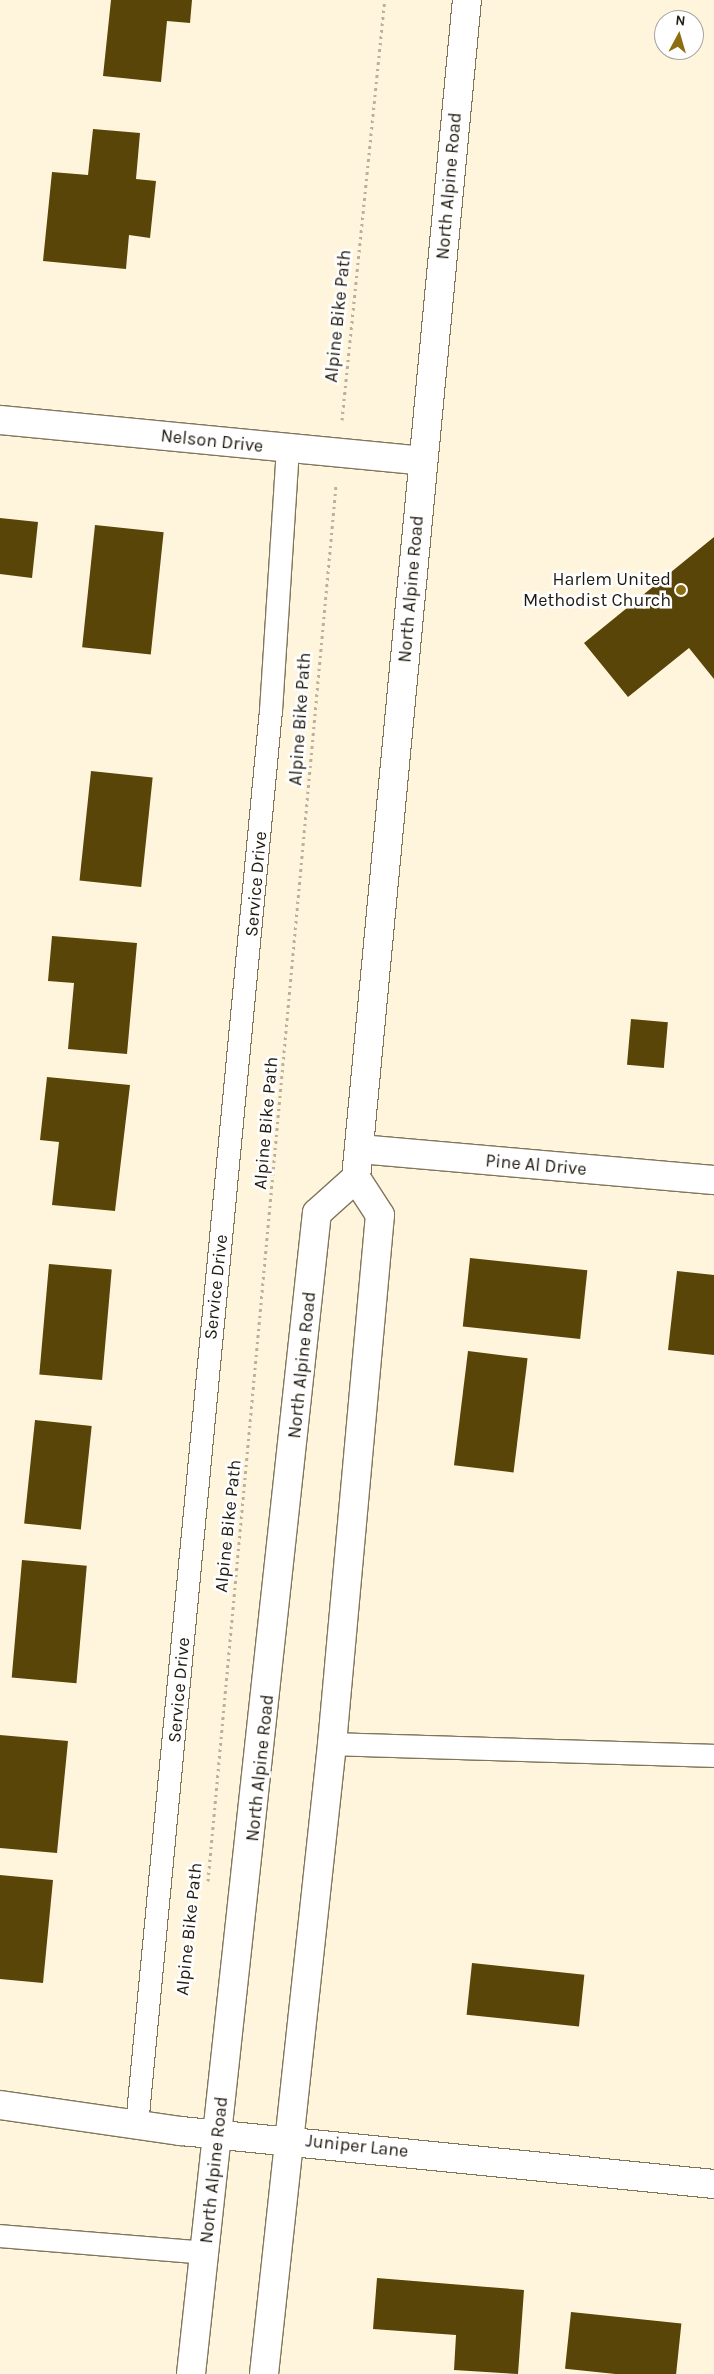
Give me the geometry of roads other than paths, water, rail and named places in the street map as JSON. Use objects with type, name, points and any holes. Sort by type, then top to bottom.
[{"type":"main road","name":"North Alpine Road","points":[[191,2374],[317,1213],[356,1178],[467,0]]},
{"type":"main road","name":"Nelson Drive","points":[[0,420],[423,461]]},
{"type":"main road","name":"Pine Al Drive","points":[[359,1149],[714,1180]]},
{"type":"main road","points":[[264,2374],[287,2139],[332,1744],[380,1215],[356,1178]]},
{"type":"main road","name":"Juniper Lane","points":[[0,2105],[137,2125],[218,2134],[287,2139],[714,2184]]},
{"type":"lane","name":"Service Drive","points":[[137,2125],[271,711],[288,448]]},
{"type":"lane","points":[[332,1744],[714,1756]]},
{"type":"lane","points":[[0,2236],[205,2253]]},
{"type":"place","name":"Harlem United Methodist Church","points":[[681,590]]}]
